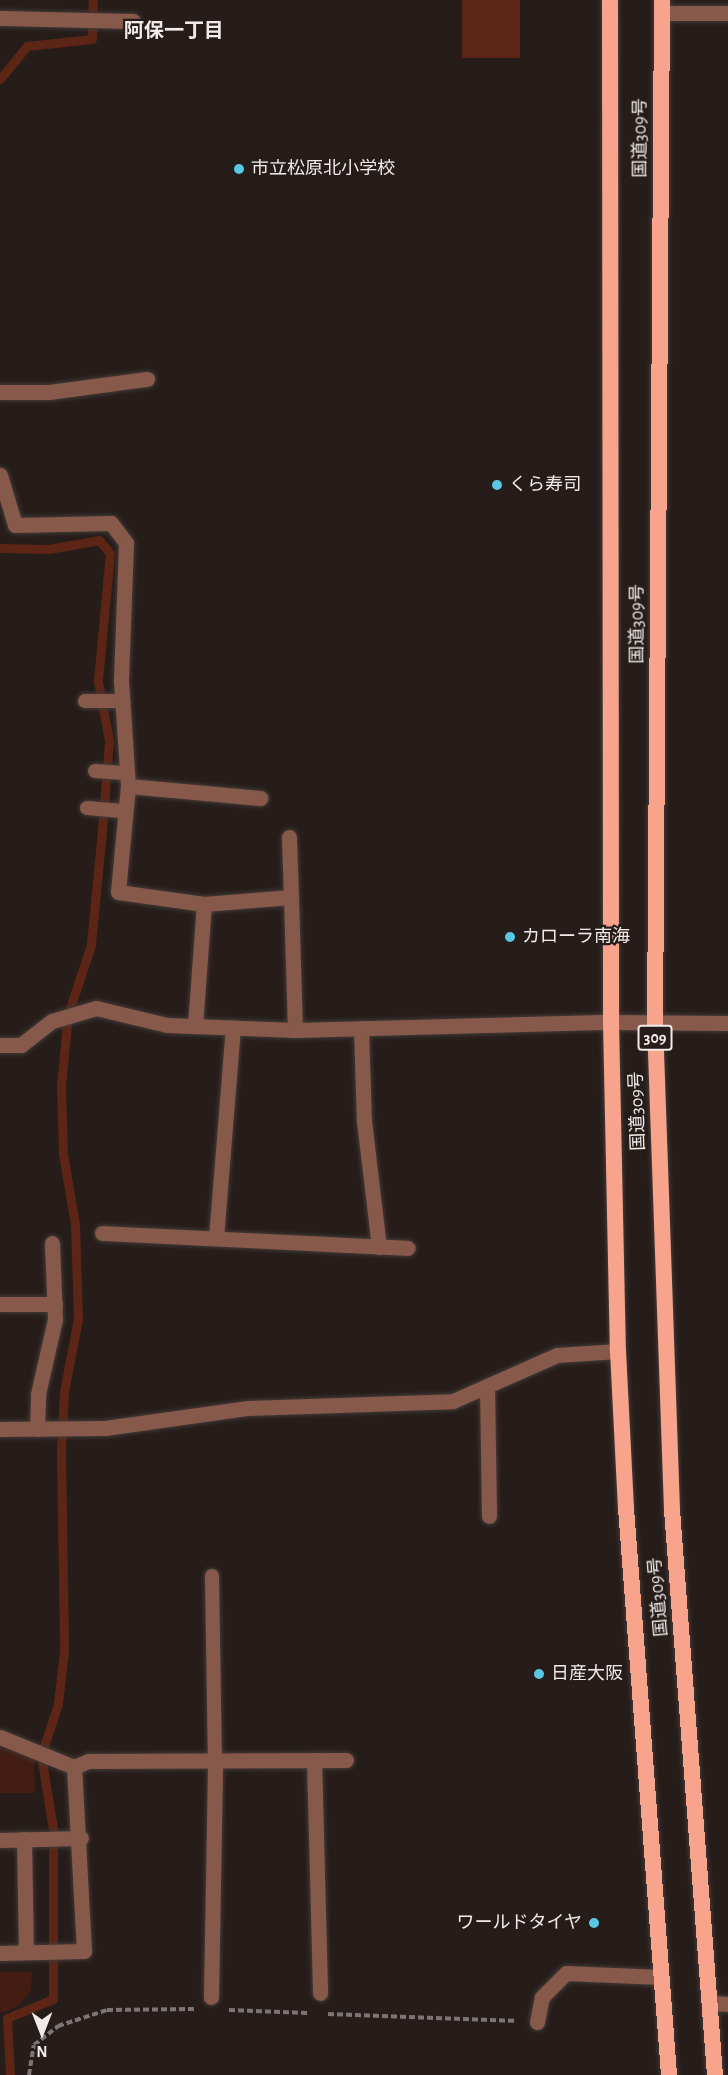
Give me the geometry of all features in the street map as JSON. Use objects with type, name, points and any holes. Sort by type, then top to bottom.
[{"type":"highway","name":"国道309号","points":[[610,0],[611,1022],[618,1351],[627,1520],[669,2075]]},
{"type":"highway","name":"国道309号","points":[[662,6],[655,1023],[672,1510],[715,2075]]},
{"type":"street","points":[[662,6],[728,13]]},
{"type":"street","points":[[0,18],[134,21]]},
{"type":"street","points":[[0,392],[49,392],[147,379]]},
{"type":"street","points":[[0,475],[15,525],[111,523],[126,543],[122,701],[127,780],[118,892],[204,904],[291,897]]},
{"type":"street","points":[[127,780],[260,798]]},
{"type":"street","points":[[289,837],[295,1030]]},
{"type":"street","points":[[195,1026],[204,904]]},
{"type":"street","points":[[0,1045],[21,1045],[52,1021],[96,1008],[167,1026],[295,1030],[611,1022],[728,1023]]},
{"type":"street","points":[[216,1238],[233,1028]]},
{"type":"street","points":[[361,1028],[364,1121],[380,1247]]},
{"type":"street","points":[[102,1233],[408,1248]]},
{"type":"street","points":[[39,1428],[38,1394],[55,1304],[52,1243]]},
{"type":"street","points":[[0,1304],[55,1304]]},
{"type":"street","points":[[0,1429],[82,1428],[247,1408],[453,1401],[557,1354],[618,1351]]},
{"type":"street","points":[[487,1386],[489,1516]]},
{"type":"street","points":[[0,1737],[67,1764],[88,1761],[346,1760]]},
{"type":"street","points":[[314,1760],[320,1993]]},
{"type":"street","points":[[206,2003],[215,1761]]},
{"type":"street","points":[[0,1953],[84,1951],[77,1838],[67,1764]]},
{"type":"street","points":[[0,1840],[77,1838]]},
{"type":"street","points":[[29,1839],[30,1952]]},
{"type":"street","points":[[537,2022],[542,1997],[566,1973],[661,1977]]},
{"type":"street","points":[[711,2003],[728,2004]]},
{"type":"lane","points":[[85,701],[122,701]]},
{"type":"lane","points":[[95,771],[127,780]]},
{"type":"lane","points":[[87,808],[125,811]]},
{"type":"lane","points":[[212,1576],[215,1761]]},
{"type":"path","points":[[29,2075],[34,2045],[58,2026],[106,2010],[206,2003]]},
{"type":"path","points":[[226,2010],[537,2022]]},
{"type":"shaded area","points":[[462,0],[520,0],[520,58],[462,58]]},
{"type":"shaded area","points":[[0,1748],[34,1757],[35,1793],[0,1793]]},
{"type":"shaded area","points":[[0,1972],[32,1972],[31,1990],[19,2005],[5,2012],[0,2012]]},
{"type":"waterway","points":[[0,79],[27,46],[92,39],[93,0]]},
{"type":"waterway","points":[[0,548],[49,549],[99,540],[110,553],[98,681],[109,741],[102,830],[91,945],[68,1014],[61,1085],[63,1154],[75,1224],[78,1319],[64,1392],[61,1452],[64,1651],[58,1704],[41,1755],[53,1829],[53,1999],[7,2018],[10,2075]]},
{"type":"place","name":"市立松原北小学校","points":[[239,169]]},
{"type":"place","name":"くら寿司","points":[[497,485]]},
{"type":"place","name":"カローラ南海","points":[[510,937]]},
{"type":"place","name":"日産大阪","points":[[539,1674]]},
{"type":"place","name":"ワールドタイヤ","points":[[594,1923]]},
{"type":"district","name":"阿保一丁目","points":[[174,31]]}]
